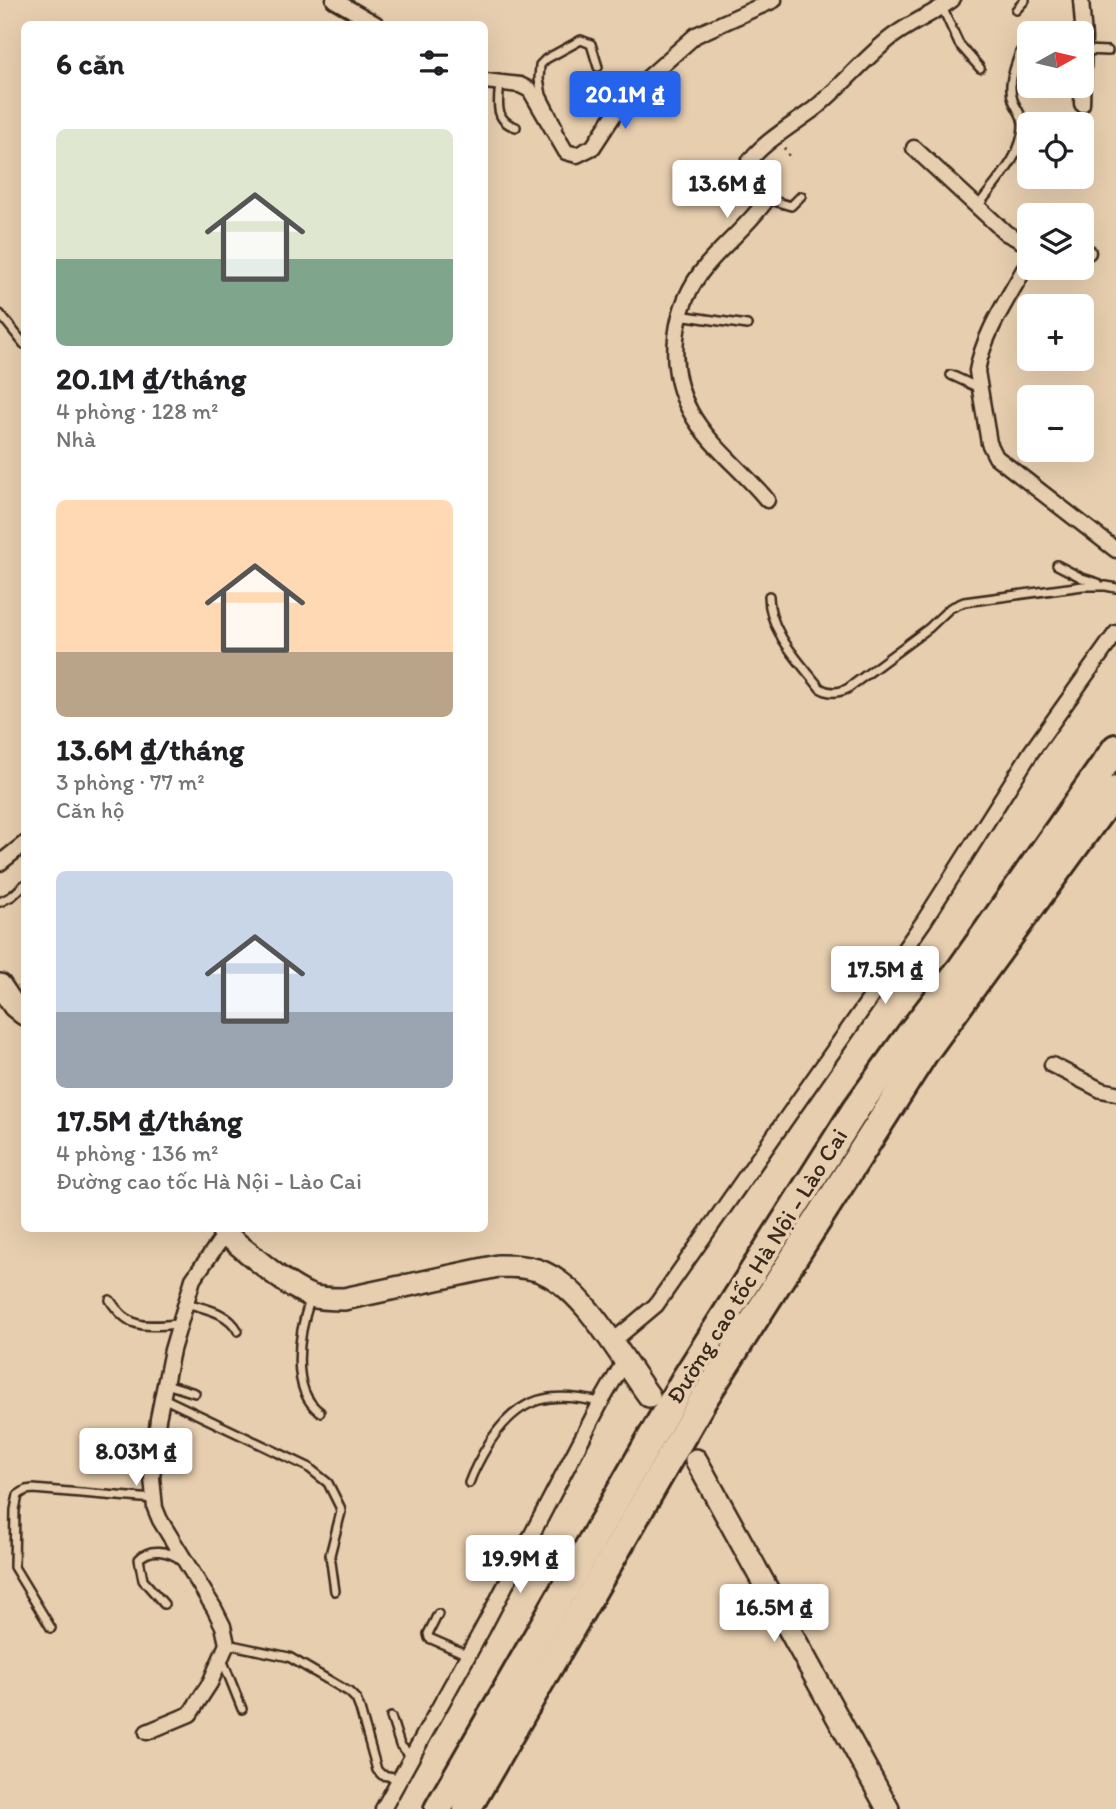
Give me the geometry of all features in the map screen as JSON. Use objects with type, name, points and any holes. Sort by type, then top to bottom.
[{"type":"highway","name":"Đường cao tốc Hà Nội - Lào Cai","points":[[438,1809],[685,1379],[849,1121],[910,1034],[962,967],[1116,748]]},
{"type":"highway","name":"Đường cao tốc Hà Nội - Lào Cai","points":[[467,1809],[703,1400],[925,1052],[1116,790]]},
{"type":"street","points":[[334,0],[371,21]]},
{"type":"street","points":[[488,81],[520,85],[530,90],[566,152],[577,155],[593,147],[625,98],[696,35],[774,0]]},
{"type":"street","points":[[1081,0],[1082,21]]},
{"type":"street","points":[[767,500],[690,412],[678,370],[675,343],[678,315],[705,267],[767,199],[759,193],[747,174],[748,164],[816,108],[885,42],[947,4]]},
{"type":"street","points":[[1082,98],[1082,104]]},
{"type":"street","points":[[914,148],[1006,233],[1017,239]]},
{"type":"street","points":[[1019,280],[984,348],[977,371],[989,443],[996,457],[1116,550]]},
{"type":"street","points":[[612,1342],[656,1305],[924,921],[1031,752],[1116,632]]},
{"type":"street","points":[[0,863],[21,846]]},
{"type":"street","points":[[0,987],[21,1012]]},
{"type":"street","points":[[1052,1065],[1101,1090],[1116,1093]]},
{"type":"street","points":[[147,1732],[190,1714],[225,1651],[227,1637],[219,1617],[160,1520],[152,1478],[158,1419],[185,1302],[193,1279],[222,1232]]},
{"type":"street","points":[[224,1232],[288,1282],[312,1296],[344,1300],[498,1266],[538,1270],[558,1280],[580,1301],[649,1396]]},
{"type":"street","points":[[383,1809],[469,1655],[624,1362]]},
{"type":"street","points":[[696,1460],[888,1809]]},
{"type":"lane","points":[[1016,10],[1025,0]]},
{"type":"lane","points":[[947,4],[959,44],[980,68]]},
{"type":"lane","points":[[577,155],[542,95],[538,79],[540,65],[545,59],[581,40],[591,44],[598,67]]},
{"type":"lane","points":[[1094,50],[1108,51]]},
{"type":"lane","points":[[978,206],[1016,154],[1022,134],[1023,122],[1013,100],[1010,85],[1017,62]]},
{"type":"lane","points":[[500,82],[499,113],[507,125],[516,127]]},
{"type":"lane","points":[[767,199],[791,206],[801,196]]},
{"type":"lane","points":[[0,314],[21,340]]},
{"type":"lane","points":[[678,315],[747,325]]},
{"type":"lane","points":[[951,375],[980,388]]},
{"type":"lane","points":[[1057,565],[1082,578],[1116,588]]},
{"type":"lane","points":[[769,596],[771,618],[783,638],[820,688],[837,692],[847,689],[929,628],[950,608],[964,601],[1083,586],[1106,586]]},
{"type":"lane","points":[[0,902],[21,888]]},
{"type":"lane","points":[[312,1296],[304,1320],[301,1380],[306,1398],[311,1406],[320,1412]]},
{"type":"lane","points":[[110,1300],[120,1315],[132,1322],[146,1326],[179,1324]]},
{"type":"lane","points":[[185,1302],[225,1315],[239,1331]]},
{"type":"lane","points":[[164,1391],[195,1393]]},
{"type":"lane","points":[[164,1391],[308,1467],[328,1483],[336,1495],[341,1513],[330,1555],[335,1591]]},
{"type":"lane","points":[[469,1483],[477,1460],[504,1420],[519,1408],[538,1400],[561,1398],[601,1402]]},
{"type":"lane","points":[[51,1628],[14,1567],[15,1510],[19,1495],[33,1489],[155,1499]]},
{"type":"lane","points":[[164,1604],[143,1580],[139,1562],[141,1556],[153,1551],[168,1552],[187,1563]]},
{"type":"lane","points":[[438,1614],[428,1637],[469,1655]]},
{"type":"lane","points":[[242,1709],[225,1651],[289,1657],[349,1692],[356,1699],[377,1770],[382,1775],[399,1778]]},
{"type":"lane","points":[[391,1717],[400,1745],[411,1756]]}]
